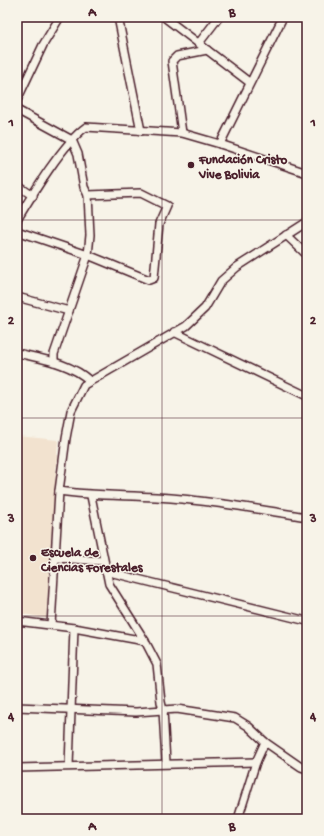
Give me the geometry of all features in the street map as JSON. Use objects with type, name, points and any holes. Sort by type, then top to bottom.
[{"type":"street","points":[[17,100],[43,45],[60,17]]},
{"type":"street","points":[[118,17],[141,131]]},
{"type":"street","points":[[164,17],[250,82]]},
{"type":"street","points":[[199,43],[219,17]]},
{"type":"street","points":[[220,144],[282,17]]},
{"type":"street","points":[[182,133],[172,61],[178,56],[207,50]]},
{"type":"street","points":[[17,110],[72,140],[78,154],[84,186],[88,195],[90,235],[88,255],[54,354],[54,362]]},
{"type":"street","points":[[17,220],[40,184],[72,140],[86,127],[182,133],[307,173]]},
{"type":"street","points":[[17,185],[33,196]]},
{"type":"street","points":[[17,231],[88,255],[149,280],[154,278],[159,224],[167,206],[141,193],[88,195]]},
{"type":"street","points":[[51,625],[60,491],[71,411],[84,385],[186,326],[205,308],[221,281],[237,267],[307,222]]},
{"type":"street","points":[[286,235],[307,255]]},
{"type":"street","points":[[17,297],[70,311]]},
{"type":"street","points":[[174,332],[307,396]]},
{"type":"street","points":[[17,353],[54,362],[82,374],[90,382]]},
{"type":"street","points":[[60,491],[91,496],[156,497],[194,500],[307,517]]},
{"type":"street","points":[[91,496],[105,571],[109,584],[114,595],[144,641],[156,664],[163,710],[166,763]]},
{"type":"street","points":[[56,558],[103,561]]},
{"type":"street","points":[[105,571],[307,622]]},
{"type":"street","points":[[17,622],[74,628],[144,641]]},
{"type":"street","points":[[69,766],[74,628]]},
{"type":"street","points":[[17,707],[136,712],[177,709],[235,718],[248,726],[266,742],[301,767],[307,768]]},
{"type":"street","points":[[238,819],[256,762],[266,742]]},
{"type":"street","points":[[17,768],[166,763],[256,762]]},
{"type":"shaded area","name":"Escuela de Ciencias Forestales","points":[[17,436],[58,440],[46,618],[17,613]]},
{"type":"place","name":"Fundación Cristo Vive Bolivia","points":[[191,165]]},
{"type":"place","name":"Escuela de Ciencias Forestales","points":[[33,558]]}]
